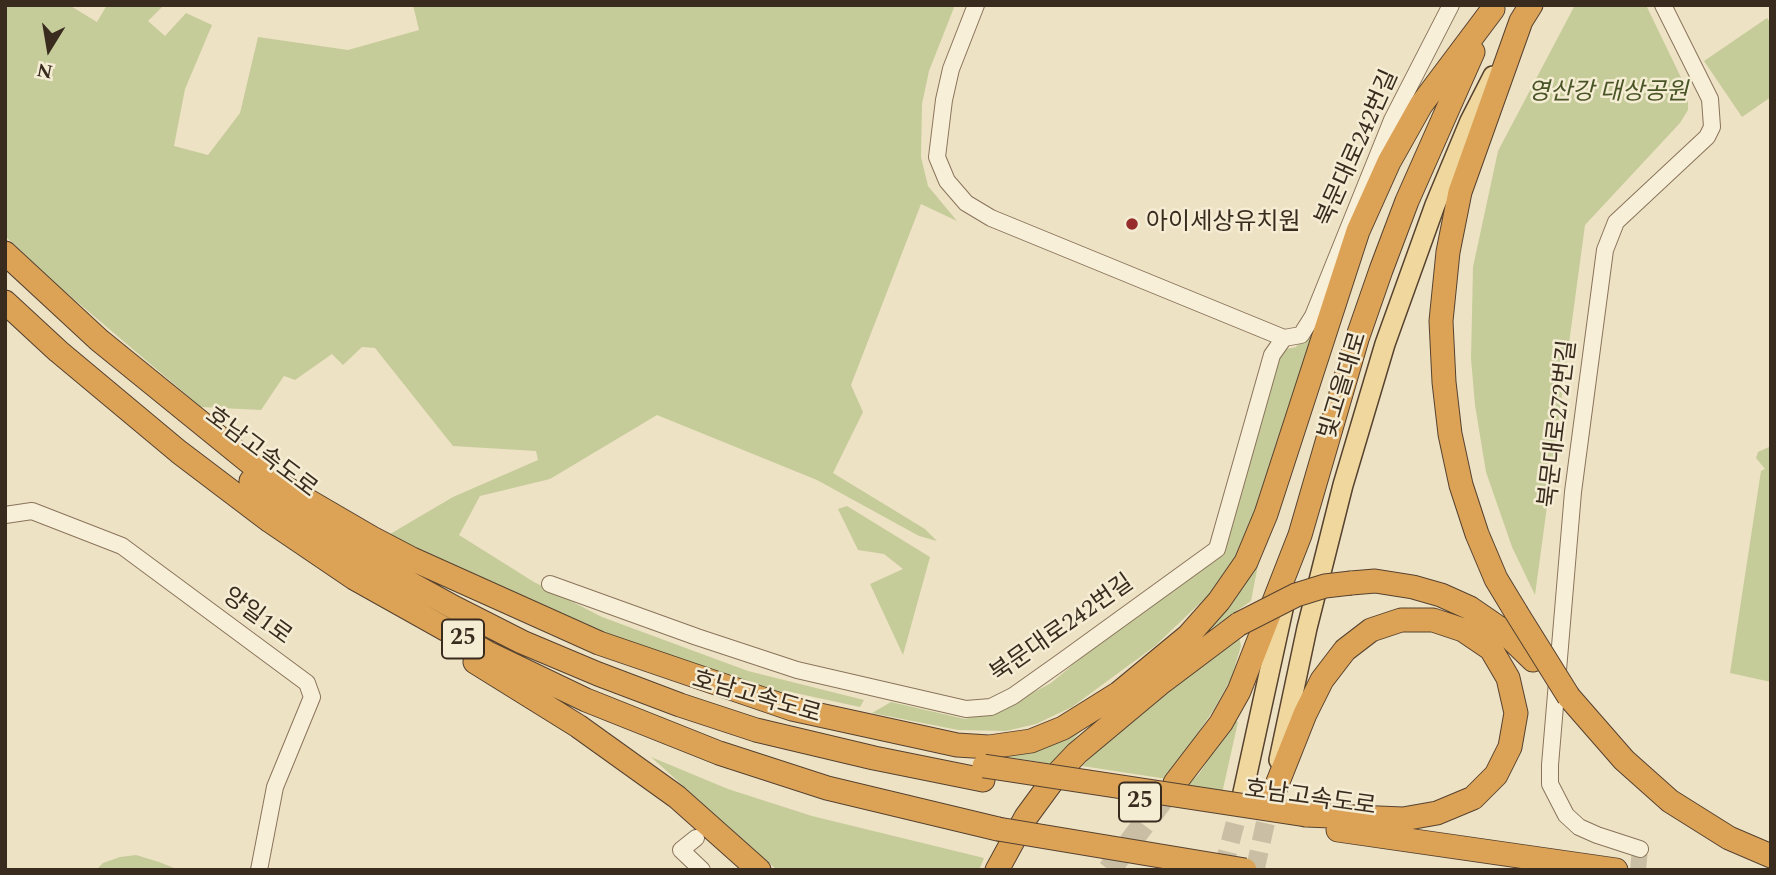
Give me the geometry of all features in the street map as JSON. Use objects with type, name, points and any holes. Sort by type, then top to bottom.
[{"type":"highway","points":[[269,478],[402,554],[531,614],[599,643],[779,705],[957,745],[989,747],[1031,741],[1052,733],[1119,692],[1188,636],[1219,601],[1246,562],[1266,514],[1358,231],[1390,162],[1421,105],[1494,7]]},
{"type":"highway","name":"빛고을대로","points":[[1300,535],[1357,339],[1381,270],[1443,116],[1494,7]]},
{"type":"highway","points":[[1526,13],[1460,192],[1448,252],[1441,321],[1444,382],[1450,434],[1461,485],[1477,534],[1496,579],[1570,697]]},
{"type":"highway","points":[[5,253],[99,340],[269,478],[324,519],[395,563],[510,622],[627,673],[718,706],[787,726],[984,773]]},
{"type":"highway","name":"호남고속도로","points":[[5,273],[117,374],[204,447],[284,507],[362,557],[522,642],[680,705],[756,730],[874,758],[1301,820],[1612,869]]},
{"type":"highway","name":"호남고속도로","points":[[5,302],[58,351],[179,452],[270,521],[355,578],[488,653],[586,701],[719,753],[827,788],[998,829],[1245,870]]},
{"type":"highway","points":[[1175,783],[1221,723],[1239,691],[1300,535]]},
{"type":"highway","points":[[355,578],[440,641],[578,726],[677,797],[759,870]]},
{"type":"highway","points":[[997,870],[1026,817],[1059,772],[1077,753],[1239,624],[1296,595],[1325,586],[1376,581],[1441,595],[1470,608],[1502,630],[1570,697],[1624,760],[1670,801],[1729,838],[1771,856]]},
{"type":"highway","points":[[1270,803],[1305,714],[1322,680],[1345,650],[1371,630],[1401,620],[1433,620],[1463,631],[1491,649],[1508,677],[1516,713],[1510,747],[1496,775],[1473,798],[1437,813],[1403,819],[1301,820]]},
{"type":"main road","name":"빛고을대로","points":[[1270,803],[1307,628],[1343,485],[1385,344],[1409,273],[1465,133],[1526,13]]},
{"type":"main road","name":"빛고을대로","points":[[1242,797],[1300,535]]},
{"type":"street","points":[[976,5],[951,69],[937,157],[947,181],[966,203],[991,218],[1284,338]]},
{"type":"street","name":"북문대로242번길","points":[[550,584],[797,670],[966,709],[991,707],[1013,696],[1217,549],[1272,355],[1284,338],[1301,335],[1312,316],[1392,120],[1451,5]]},
{"type":"street","name":"북문대로272번길","points":[[1640,849],[1579,827],[1566,815],[1550,784],[1550,765],[1573,492],[1605,250],[1616,222],[1707,137],[1712,127],[1710,99],[1664,5]]},
{"type":"street","name":"양일1로","points":[[5,515],[32,511],[122,546],[307,683],[312,697],[275,787],[259,870]]},
{"type":"street","points":[[696,838],[681,850],[702,870]]},
{"type":"green space","points":[[5,5],[69,5],[97,22],[107,5],[164,5],[148,21],[165,36],[186,13],[212,25],[185,89],[174,146],[208,155],[240,113],[258,37],[348,50],[419,30],[413,5],[955,5],[929,71],[922,104],[921,157],[928,186],[957,221],[921,204],[851,385],[863,412],[833,473],[925,529],[937,541],[919,536],[817,480],[657,415],[550,479],[480,496],[459,535],[534,582],[602,617],[748,671],[864,700],[860,707],[786,691],[781,697],[599,636],[385,537],[453,497],[538,460],[536,451],[453,446],[375,348],[362,347],[343,365],[332,354],[295,380],[284,376],[261,410],[201,407],[62,289],[5,236]]},
{"type":"green space","name":"영산강 대상공원","points":[[1575,5],[1646,5],[1688,92],[1688,110],[1680,123],[1585,225],[1535,595],[1512,547],[1486,472],[1471,359],[1473,267],[1498,151]]},
{"type":"green space","points":[[1767,18],[1771,23],[1771,97],[1742,117],[1704,61]]},
{"type":"green space","points":[[1305,336],[1314,338],[1243,547],[1221,583],[1155,646],[1072,707],[1036,724],[1006,731],[958,730],[872,713],[891,702],[965,719],[999,711],[1051,683],[1131,616],[1223,554],[1282,350],[1296,347]]},
{"type":"green space","points":[[1769,447],[1771,682],[1730,673],[1761,471],[1765,469],[1756,458],[1758,452]]},
{"type":"green space","points":[[847,506],[930,557],[903,655],[870,584],[903,569],[884,554],[858,550],[838,509]]},
{"type":"green space","points":[[1258,565],[1251,601],[1198,638],[1247,571]]},
{"type":"green space","points":[[1239,637],[1241,646],[1231,679],[1167,779],[1082,766],[1117,731]]},
{"type":"green space","points":[[1234,720],[1238,722],[1221,798],[1181,792],[1199,774]]},
{"type":"green space","points":[[1086,725],[1052,764],[990,754]]},
{"type":"green space","points":[[651,757],[728,789],[812,816],[984,858],[979,870],[777,870]]},
{"type":"green space","points":[[136,855],[179,870],[96,870],[103,863]]},
{"type":"tunnel","points":[[1109,870],[1175,783]]},
{"type":"tunnel","points":[[1223,870],[1242,797]]},
{"type":"tunnel","points":[[1255,870],[1270,802]]},
{"type":"tunnel","points":[[1638,870],[1640,849]]},
{"type":"place","name":"아이세상유치원","points":[[1132,224]]}]
